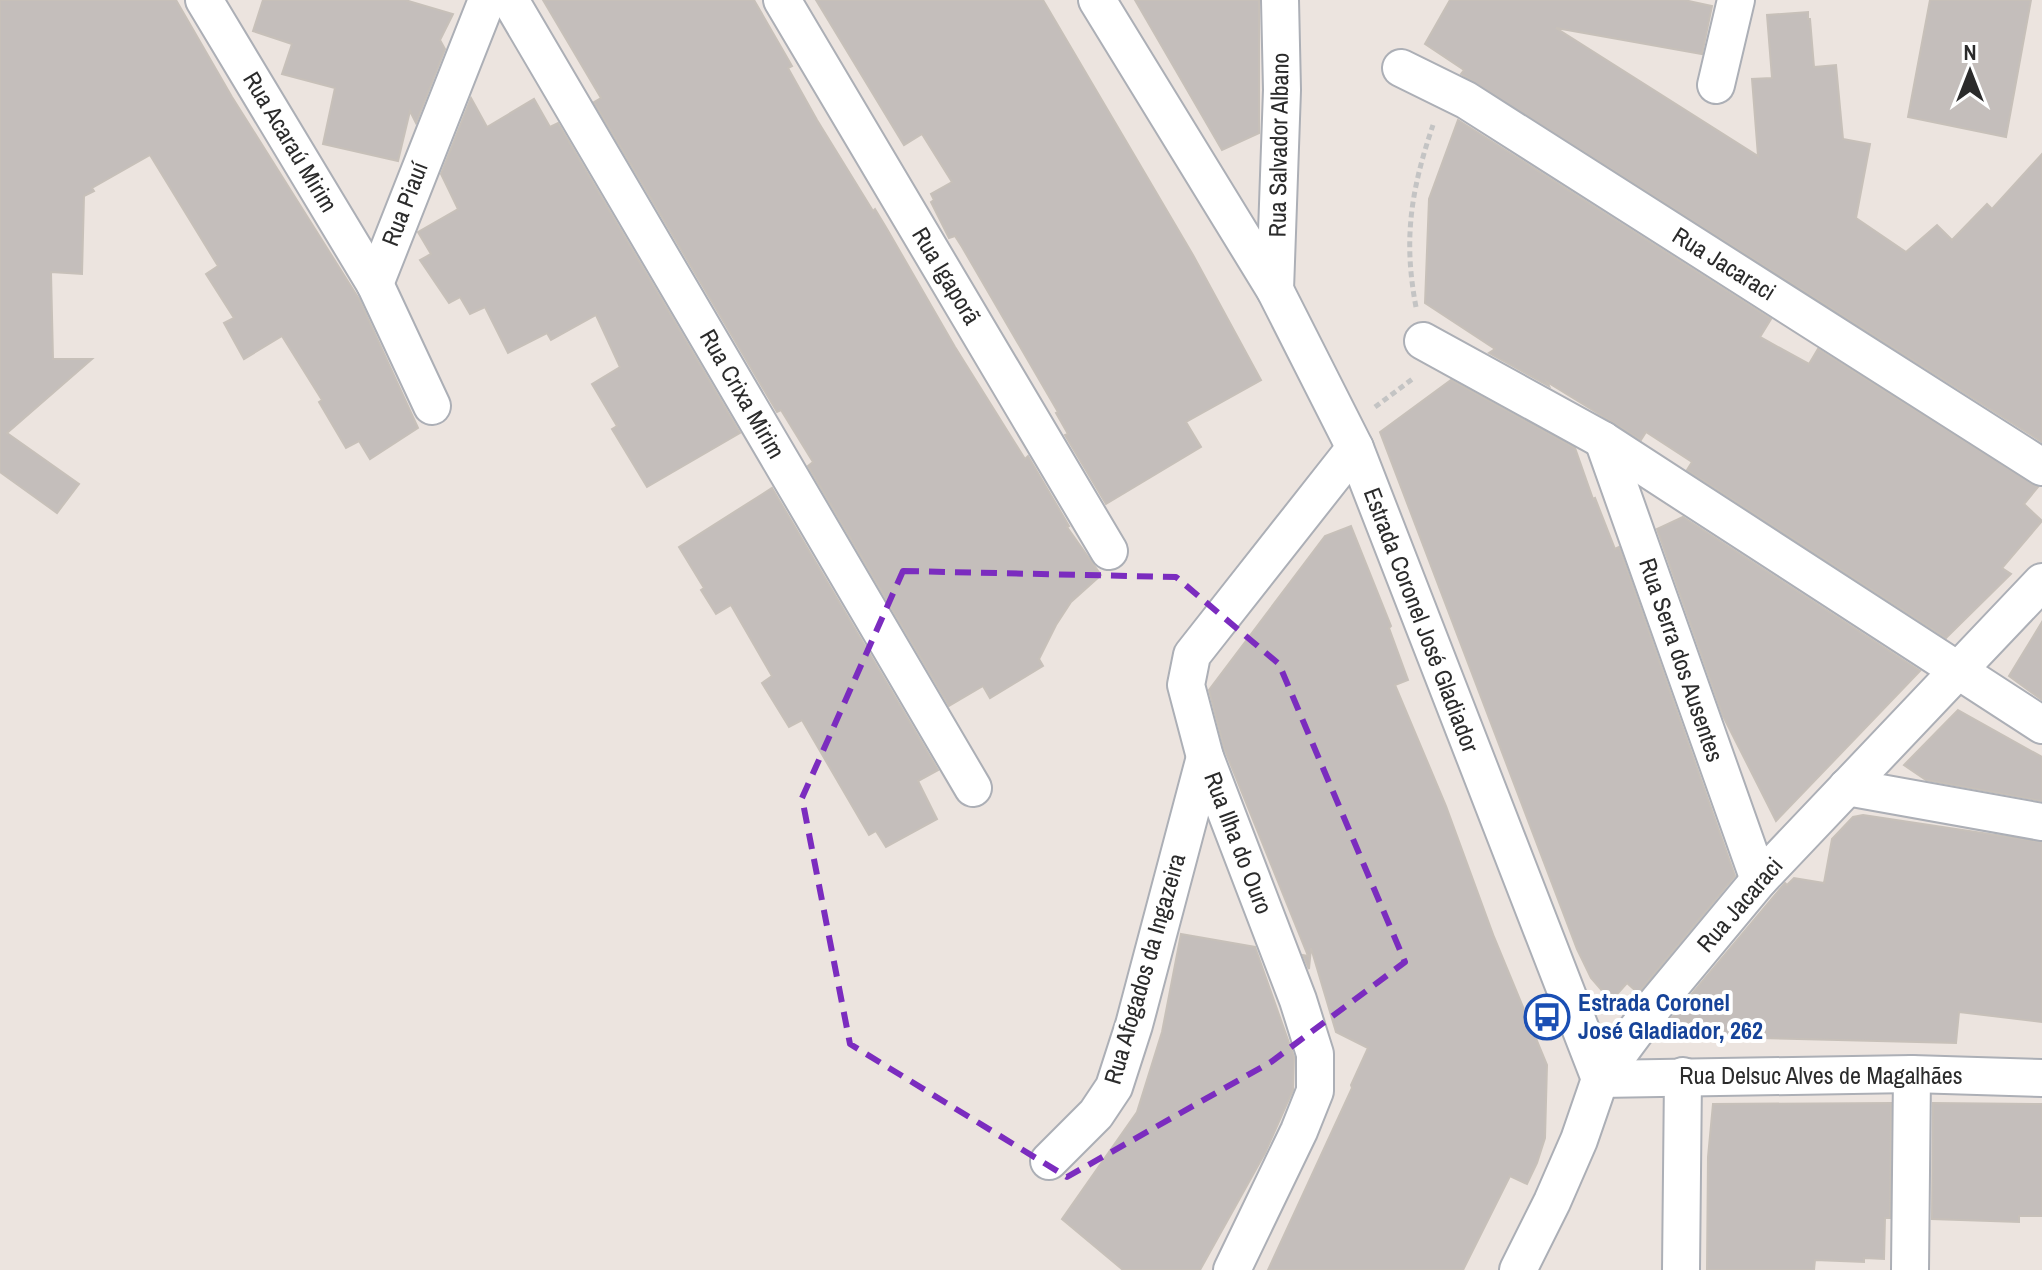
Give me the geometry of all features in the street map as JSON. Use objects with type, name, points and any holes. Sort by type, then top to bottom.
[{"type":"street","name":"Rua Piauí","points":[[375,284],[487,0]]},
{"type":"street","name":"Rua Crixa Mirim","points":[[510,0],[973,788]]},
{"type":"street","name":"Rua Igaporã","points":[[782,0],[1109,551]]},
{"type":"street","name":"Estrada Coronel José Gladiador","points":[[1097,0],[1275,290],[1350,438],[1600,1079]]},
{"type":"street","name":"Rua Salvador Albano","points":[[1275,290],[1282,90],[1280,0]]},
{"type":"street","points":[[1716,85],[1736,0]]},
{"type":"street","name":"Rua Acaraú Mirim","points":[[221,9],[375,284]]},
{"type":"street","name":"Rua Jacaraci","points":[[1401,68],[1479,108],[2042,467]]},
{"type":"street","points":[[375,284],[432,406]]},
{"type":"street","points":[[1435,347],[1603,440],[2042,725]]},
{"type":"street","name":"Rua Ilha do Ouro","points":[[1232,1270],[1315,1091],[1315,1054],[1298,1000],[1205,757],[1186,685],[1192,655],[1350,438]]},
{"type":"street","name":"Rua Serra dos Ausentes","points":[[1603,440],[1759,880]]},
{"type":"street","name":"Rua Jacaraci","points":[[1600,1079],[1655,1005],[1759,880],[2042,582]]},
{"type":"street","name":"Rua Afogados da Ingazeira","points":[[1049,1161],[1096,1114],[1114,1087],[1134,1025],[1205,757]]},
{"type":"street","points":[[1847,787],[2042,822]]},
{"type":"street","points":[[1910,1270],[1912,1074]]},
{"type":"street","name":"Rua Delsuc Alves de Magalhães","points":[[1600,1079],[1912,1074],[2042,1078]]},
{"type":"street","points":[[1681,1270],[1683,1076]]},
{"type":"street","points":[[1518,1270],[1579,1140],[1600,1079]]},
{"type":"path","points":[[1350,438],[1435,347],[1410,277],[1410,208],[1445,90]]},
{"type":"highlighted area","points":[[903,571],[1176,577],[1279,664],[1405,962],[1271,1062],[1067,1177],[850,1044],[802,798]]},
{"type":"building","points":[[0,0],[176,0],[232,97],[359,299],[418,428],[370,459],[359,441],[346,448],[319,402],[322,400],[282,336],[244,359],[224,323],[234,318],[206,274],[218,266],[150,155],[92,188],[94,191],[84,196],[82,274],[51,272],[53,359],[92,359],[7,433],[79,484],[57,513],[0,472]]},
{"type":"building","points":[[263,0],[405,0],[453,14],[440,40],[445,49],[416,123],[410,111],[398,161],[323,144],[335,88],[282,74],[292,44],[253,31]]},
{"type":"building","points":[[543,0],[754,0],[792,66],[788,68],[817,120],[873,211],[875,209],[955,347],[1025,459],[1028,456],[1067,527],[1101,575],[1071,602],[1056,625],[1039,659],[1043,666],[990,698],[983,686],[949,706],[808,466],[813,462],[781,410],[777,412],[594,102],[601,98]]},
{"type":"building","points":[[816,0],[1043,0],[1193,255],[1261,380],[1186,422],[1201,447],[1106,504],[1065,435],[1068,434],[1058,412],[962,247],[955,236],[949,238],[931,202],[934,200],[931,194],[952,182],[922,134],[904,145]]},
{"type":"building","points":[[1135,0],[1259,0],[1259,133],[1222,150]]},
{"type":"building","points":[[1450,0],[1684,0],[1712,6],[1702,54],[1556,28],[1758,156],[1752,79],[1772,78],[1767,15],[1808,12],[1814,67],[1836,65],[1843,139],[1870,144],[1856,218],[1906,252],[1937,225],[1952,240],[1987,204],[1992,209],[2042,154],[2042,442],[1461,74],[1464,70],[1425,44]]},
{"type":"building","points":[[1930,0],[2031,0],[2006,137],[1908,117]]},
{"type":"building","points":[[471,98],[487,127],[534,99],[550,127],[558,123],[740,433],[647,487],[612,429],[617,426],[592,384],[620,367],[596,315],[551,340],[547,333],[508,353],[485,307],[470,314],[460,297],[449,303],[420,260],[431,254],[418,232],[458,209],[441,174]]},
{"type":"building","points":[[1458,120],[1771,319],[1760,337],[1809,364],[1818,349],[2038,487],[2024,504],[2042,521],[2002,568],[2011,574],[1946,638],[1687,470],[1692,462],[1646,432],[1641,440],[1547,382],[1549,386],[1489,353],[1495,349],[1425,303],[1429,199]]},
{"type":"building","points":[[1451,380],[1575,448],[1615,549],[1619,547],[1735,876],[1638,993],[1627,983],[1611,1001],[1591,978],[1577,949],[1380,432]]},
{"type":"building","points":[[772,488],[938,770],[918,781],[937,819],[886,847],[876,831],[869,835],[802,720],[789,727],[762,683],[772,676],[731,605],[716,614],[679,547]]},
{"type":"building","points":[[1683,517],[1920,671],[1776,821],[1723,716],[1657,529]]},
{"type":"building","points":[[1351,526],[1391,626],[1389,628],[1408,680],[1395,685],[1446,806],[1494,937],[1547,1065],[1545,1138],[1537,1163],[1527,1184],[1510,1176],[1463,1270],[1268,1270],[1368,1048],[1336,1032],[1311,948],[1309,969],[1303,955],[1308,956],[1224,748],[1209,690],[1325,536]]},
{"type":"building","points":[[2042,622],[2042,700],[2009,676]]},
{"type":"building","points":[[1958,710],[2042,757],[2042,801],[1926,780],[1904,765]]},
{"type":"building","points":[[1863,815],[2042,842],[2042,1022],[1959,1012],[1956,1043],[1721,1037],[1681,1028],[1669,1021],[1785,883],[1787,885],[1794,878],[1824,883],[1832,839],[1853,817]]},
{"type":"building","points":[[1181,934],[1255,947],[1294,1057],[1293,1090],[1265,1153],[1200,1270],[1123,1270],[1062,1219],[1137,1112],[1162,1032]]},
{"type":"building","points":[[1891,1103],[1890,1218],[1885,1218],[1884,1259],[1864,1258],[1864,1262],[1815,1260],[1814,1270],[1707,1270],[1708,1157],[1713,1104]]},
{"type":"building","points":[[1933,1103],[2042,1104],[2042,1216],[2019,1216],[2019,1222],[1932,1219]]},
{"type":"place","name":"Estrada Coronel José Gladiador, 262","points":[[1547,1017]]}]
